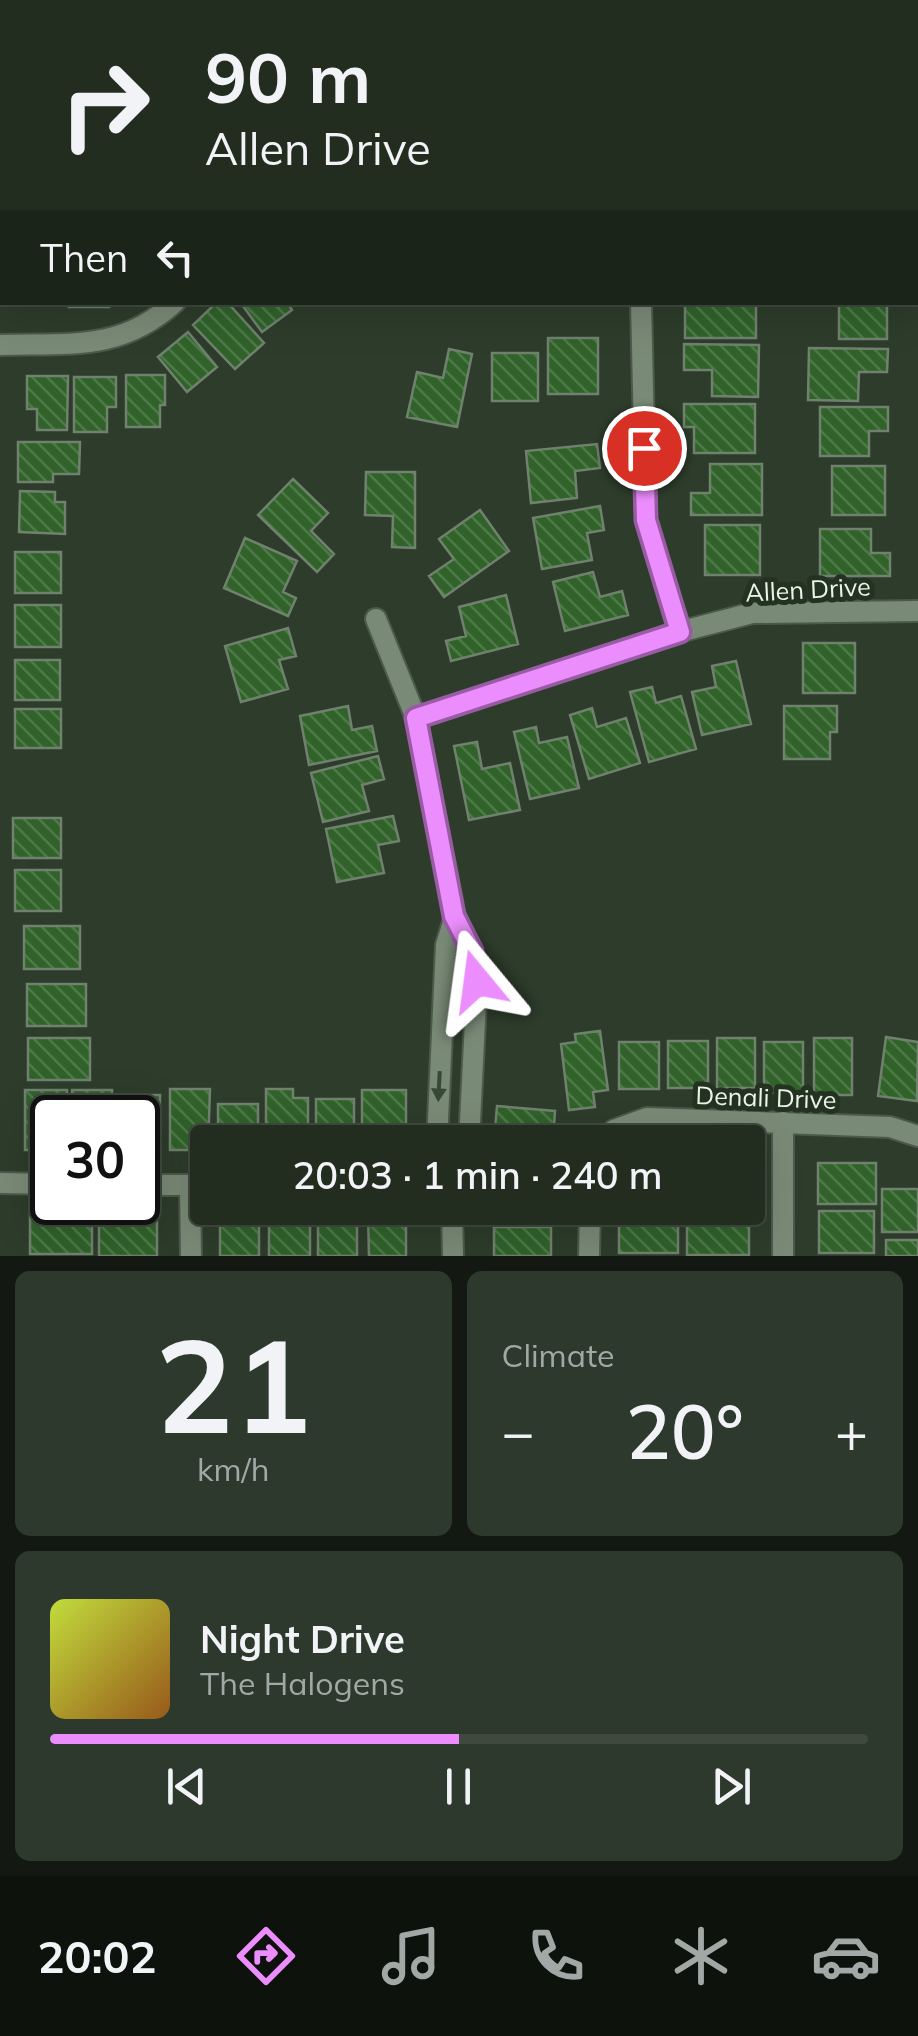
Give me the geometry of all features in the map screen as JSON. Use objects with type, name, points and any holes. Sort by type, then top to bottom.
[{"type":"street","points":[[0,346],[96,343],[130,334],[171,305]]},
{"type":"street","points":[[641,305],[646,520],[680,632]]},
{"type":"street","name":"Allen Drive","points":[[416,718],[680,632],[752,613],[918,610]]},
{"type":"street","points":[[376,619],[416,718],[454,916],[472,951],[477,981],[470,1125]]},
{"type":"street","points":[[438,1125],[445,959],[454,916]]},
{"type":"street","name":"Denali Drive","points":[[632,1125],[646,1118],[783,1122],[890,1127],[918,1136]]},
{"type":"street","points":[[783,1122],[783,1256]]},
{"type":"street","points":[[0,1183],[30,1184]]},
{"type":"street","points":[[160,1184],[190,1185]]},
{"type":"street","points":[[190,1256],[194,1225]]},
{"type":"street","points":[[452,1225],[453,1256]]},
{"type":"street","points":[[589,1256],[590,1225]]},
{"type":"building","points":[[69,305],[109,305],[109,307]]},
{"type":"building","points":[[214,305],[230,305],[264,343],[235,369],[193,325]]},
{"type":"building","points":[[242,305],[289,305],[292,310],[262,332]]},
{"type":"building","points":[[685,305],[756,305],[756,338],[685,338]]},
{"type":"building","points":[[839,305],[887,305],[887,339],[839,339]]},
{"type":"building","points":[[188,332],[217,367],[187,392],[158,357]]},
{"type":"building","points":[[548,338],[598,338],[598,394],[548,394]]},
{"type":"building","points":[[684,344],[759,345],[758,397],[712,396],[712,370],[684,370]]},
{"type":"building","points":[[809,348],[888,349],[887,372],[859,372],[858,401],[808,400]]},
{"type":"building","points":[[449,349],[472,354],[457,427],[407,417],[417,372],[443,378]]},
{"type":"building","points":[[492,353],[538,353],[538,401],[492,401]]},
{"type":"building","points":[[126,375],[165,375],[160,427],[126,427]]},
{"type":"building","points":[[27,376],[68,376],[67,430],[37,430],[37,409],[27,409]]},
{"type":"building","points":[[74,377],[116,377],[116,407],[107,407],[107,432],[74,432]]},
{"type":"building","points":[[684,404],[755,404],[755,453],[694,453],[694,427],[684,427]]},
{"type":"building","points":[[820,407],[888,407],[888,431],[869,431],[869,456],[820,456]]},
{"type":"building","points":[[18,442],[80,442],[79,474],[53,474],[53,482],[18,482]]},
{"type":"building","points":[[597,444],[600,468],[575,471],[577,498],[531,503],[526,451]]},
{"type":"building","points":[[710,464],[762,464],[762,515],[691,515],[691,493],[710,493]]},
{"type":"building","points":[[832,466],[885,466],[885,515],[832,515]]},
{"type":"building","points":[[366,472],[415,472],[415,548],[392,547],[393,516],[365,515]]},
{"type":"building","points":[[293,479],[328,513],[311,531],[334,554],[317,572],[258,515]]},
{"type":"building","points":[[20,491],[55,492],[55,502],[65,502],[65,534],[19,532]]},
{"type":"building","points":[[600,506],[604,530],[587,533],[592,560],[542,569],[533,518]]},
{"type":"building","points":[[480,510],[509,551],[444,597],[429,576],[454,559],[439,539]]},
{"type":"building","points":[[705,525],[760,525],[760,575],[705,575]]},
{"type":"building","points":[[820,529],[871,529],[871,553],[890,553],[890,576],[820,576]]},
{"type":"building","points":[[245,538],[297,561],[283,592],[296,598],[288,616],[224,588]]},
{"type":"building","points":[[15,552],[61,552],[61,593],[15,593]]},
{"type":"building","points":[[593,572],[600,597],[622,591],[628,615],[565,631],[553,582]]},
{"type":"building","points":[[506,595],[518,644],[451,661],[446,641],[466,636],[459,607]]},
{"type":"building","points":[[15,605],[61,605],[61,647],[15,647]]},
{"type":"building","points":[[288,628],[296,656],[279,660],[288,689],[241,702],[225,646]]},
{"type":"building","points":[[803,643],[855,643],[855,693],[803,693]]},
{"type":"building","points":[[15,660],[60,660],[60,700],[15,700]]},
{"type":"building","points":[[736,661],[751,724],[702,735],[692,692],[716,687],[712,666]]},
{"type":"building","points":[[652,687],[656,703],[681,696],[696,749],[649,762],[630,692]]},
{"type":"building","points":[[348,706],[352,730],[372,726],[377,751],[309,765],[300,716]]},
{"type":"building","points":[[784,706],[837,706],[837,732],[830,732],[830,759],[784,759]]},
{"type":"building","points":[[592,708],[597,727],[626,718],[640,763],[589,779],[570,715]]},
{"type":"building","points":[[15,709],[61,709],[61,748],[15,748]]},
{"type":"building","points":[[536,727],[539,743],[567,737],[579,788],[530,799],[514,732]]},
{"type":"building","points":[[477,742],[482,769],[510,763],[520,810],[469,820],[454,746]]},
{"type":"building","points":[[378,756],[384,779],[362,785],[369,811],[323,822],[311,773]]},
{"type":"building","points":[[393,816],[399,841],[378,845],[384,873],[337,882],[326,829]]},
{"type":"building","points":[[13,818],[61,818],[61,858],[13,858]]},
{"type":"building","points":[[15,870],[61,870],[61,911],[15,911]]},
{"type":"building","points":[[24,926],[80,926],[80,969],[24,969]]},
{"type":"building","points":[[27,984],[86,984],[86,1026],[27,1026]]},
{"type":"building","points":[[600,1031],[608,1090],[593,1092],[595,1107],[569,1110],[561,1044],[576,1042],[575,1034]]},
{"type":"building","points":[[886,1037],[918,1042],[917,1101],[878,1096]]},
{"type":"building","points":[[28,1038],[90,1038],[90,1080],[28,1080]]},
{"type":"building","points":[[717,1038],[755,1038],[755,1088],[717,1088]]},
{"type":"building","points":[[814,1038],[852,1038],[852,1095],[814,1095]]},
{"type":"building","points":[[668,1041],[708,1041],[708,1088],[668,1088]]},
{"type":"building","points":[[619,1042],[659,1042],[659,1089],[619,1089]]},
{"type":"building","points":[[764,1042],[803,1042],[803,1093],[764,1093]]},
{"type":"building","points":[[170,1089],[210,1089],[209,1125],[190,1125],[190,1150],[170,1150]]},
{"type":"building","points":[[266,1089],[293,1089],[293,1098],[308,1098],[308,1125],[266,1125]]},
{"type":"building","points":[[25,1090],[67,1090],[67,1095],[30,1095],[30,1150],[25,1150]]},
{"type":"building","points":[[72,1090],[112,1090],[112,1095],[72,1095]]},
{"type":"building","points":[[362,1090],[406,1090],[406,1125],[362,1125]]},
{"type":"building","points":[[316,1099],[354,1099],[354,1125],[316,1125]]},
{"type":"building","points":[[218,1104],[258,1104],[258,1125],[218,1125]]},
{"type":"building","points":[[497,1106],[555,1111],[554,1125],[495,1125]]},
{"type":"building","points":[[818,1163],[876,1163],[876,1204],[818,1204]]},
{"type":"building","points":[[882,1189],[918,1189],[918,1232],[882,1232]]},
{"type":"building","points":[[819,1211],[874,1211],[874,1253],[819,1253]]},
{"type":"building","points":[[30,1225],[92,1225],[92,1254],[30,1254]]},
{"type":"building","points":[[99,1225],[157,1225],[157,1256],[99,1256]]},
{"type":"building","points":[[220,1225],[259,1225],[259,1256],[220,1256]]},
{"type":"building","points":[[269,1225],[310,1225],[310,1256],[269,1256]]},
{"type":"building","points":[[318,1225],[357,1225],[357,1256],[318,1256]]},
{"type":"building","points":[[368,1225],[406,1225],[406,1256],[369,1256]]},
{"type":"building","points":[[619,1225],[678,1225],[678,1253],[619,1253]]},
{"type":"building","points":[[687,1225],[749,1225],[749,1255],[687,1255]]},
{"type":"building","points":[[494,1227],[551,1227],[551,1256],[494,1256]]},
{"type":"building","points":[[886,1240],[918,1240],[918,1256],[886,1256]]},
{"type":"route","points":[[477,981],[472,951],[454,916],[416,718],[680,632],[646,520],[644,448]]}]
